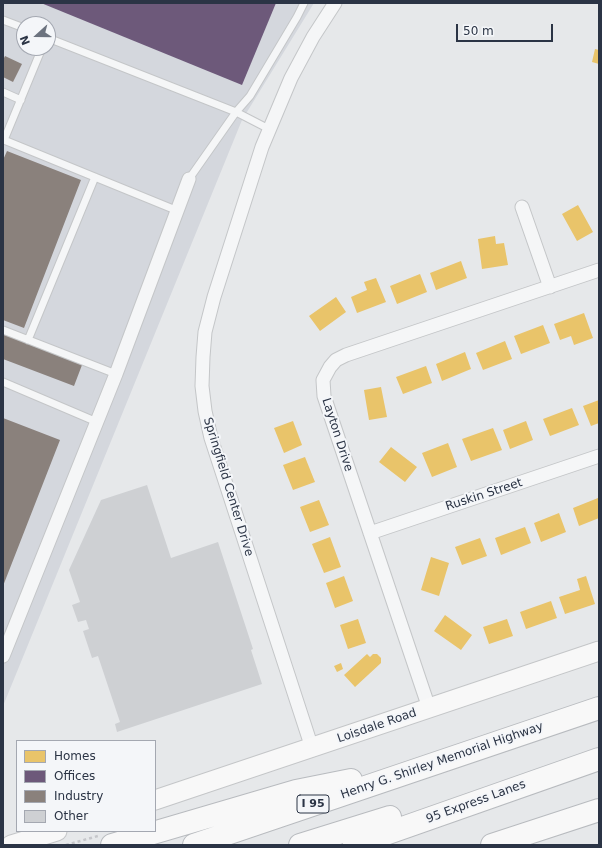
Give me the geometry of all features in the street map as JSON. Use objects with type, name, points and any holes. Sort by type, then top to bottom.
[{"type":"highway","name":"Henry G. Shirley Memorial Highway","points":[[194,845],[599,708]]},
{"type":"highway","name":"95 Express Lanes","points":[[354,845],[599,759]]},
{"type":"highway","points":[[156,827],[296,791],[433,764]]},
{"type":"highway","points":[[300,845],[415,810],[506,791]]},
{"type":"highway","points":[[492,845],[599,810]]},
{"type":"highway","points":[[108,839],[135,832]]},
{"type":"main road","name":"Loisdale Road","points":[[156,800],[599,651]]},
{"type":"main road","points":[[11,845],[54,832]]},
{"type":"street","name":"Springfield Center Drive","points":[[312,748],[211,438],[205,411],[202,386],[205,332],[214,297],[262,147],[291,78],[313,36],[335,3]]},
{"type":"street","points":[[3,656],[116,374],[189,179]]},
{"type":"street","points":[[522,207],[550,287]]},
{"type":"street","name":"Layton Drive","points":[[429,708],[324,396],[323,380],[330,367],[336,360],[346,355],[599,270]]},
{"type":"street","name":"Ruskin Street","points":[[370,533],[599,456]]},
{"type":"lane","points":[[189,179],[236,112],[250,96],[304,3]]},
{"type":"lane","points":[[3,20],[16,25]]},
{"type":"lane","points":[[56,41],[236,112],[270,129]]},
{"type":"lane","points":[[39,56],[4,142],[178,211]]},
{"type":"lane","points":[[3,92],[21,100]]},
{"type":"lane","points":[[28,340],[94,177]]},
{"type":"lane","points":[[3,330],[116,374]]},
{"type":"lane","points":[[3,382],[97,422]]},
{"type":"path","points":[[66,845],[108,839]]},
{"type":"shaded area","points":[[3,3],[314,3],[242,120],[3,706]]},
{"type":"building: Homes","points":[[595,49],[599,50],[599,64],[592,62]]},
{"type":"building: Homes","points":[[578,205],[593,232],[577,241],[562,214]]},
{"type":"building: Homes","points":[[495,236],[496,244],[504,243],[508,265],[482,269],[478,239]]},
{"type":"building: Homes","points":[[461,261],[467,278],[436,290],[430,273]]},
{"type":"building: Homes","points":[[420,274],[427,292],[397,304],[390,286]]},
{"type":"building: Homes","points":[[376,278],[386,302],[357,313],[351,297],[367,290],[364,282]]},
{"type":"building: Homes","points":[[336,297],[346,312],[320,331],[309,316]]},
{"type":"building: Homes","points":[[584,313],[593,338],[574,345],[571,336],[560,340],[554,324]]},
{"type":"building: Homes","points":[[543,325],[550,343],[521,354],[514,336]]},
{"type":"building: Homes","points":[[505,341],[512,359],[483,370],[476,353]]},
{"type":"building: Homes","points":[[465,352],[471,369],[442,381],[436,364]]},
{"type":"building: Homes","points":[[426,366],[432,383],[403,394],[396,377]]},
{"type":"building: Homes","points":[[381,387],[387,417],[369,420],[364,390]]},
{"type":"building: Homes","points":[[599,400],[599,423],[591,426],[583,406]]},
{"type":"building: Homes","points":[[572,408],[579,425],[550,436],[543,419]]},
{"type":"building: Homes","points":[[293,421],[302,445],[284,453],[274,428]]},
{"type":"building: Homes","points":[[526,421],[533,440],[510,449],[503,430]]},
{"type":"building: Homes","points":[[493,428],[502,450],[471,461],[462,439]]},
{"type":"building: Homes","points":[[448,443],[457,467],[432,477],[422,453]]},
{"type":"building: Homes","points":[[391,447],[417,467],[405,482],[379,462]]},
{"type":"building: Homes","points":[[305,457],[315,482],[293,490],[283,465]]},
{"type":"building: Homes","points":[[598,498],[599,518],[579,526],[573,508]]},
{"type":"building: Homes","points":[[319,500],[329,525],[310,532],[300,507]]},
{"type":"building: Homes","points":[[559,513],[566,532],[541,542],[534,523]]},
{"type":"building: Homes","points":[[525,527],[531,543],[501,555],[495,538]]},
{"type":"building: Homes","points":[[330,537],[341,567],[324,573],[312,544]]},
{"type":"building: Homes","points":[[480,538],[487,556],[462,565],[455,547]]},
{"type":"building: Homes","points":[[431,557],[449,563],[439,596],[421,590]]},
{"type":"building: Homes","points":[[344,576],[353,601],[335,608],[326,583]]},
{"type":"building: Homes","points":[[586,576],[595,604],[565,614],[559,597],[580,590],[577,579]]},
{"type":"building: Homes","points":[[551,601],[557,618],[526,629],[520,612]]},
{"type":"building: Homes","points":[[445,615],[472,635],[461,650],[434,631]]},
{"type":"building: Homes","points":[[358,619],[366,643],[348,649],[340,625]]},
{"type":"building: Homes","points":[[507,619],[513,636],[489,644],[483,627]]},
{"type":"building: Homes","points":[[367,654],[370,657],[373,654],[377,654],[381,658],[381,663],[355,687],[344,675]]},
{"type":"building: Homes","points":[[341,663],[343,669],[337,672],[334,666]]},
{"type":"building: Offices","points":[[41,3],[276,3],[242,85]]},
{"type":"building: Industry","points":[[5,56],[22,64],[13,82],[3,77],[3,60]]},
{"type":"building: Industry","points":[[7,151],[81,180],[24,328],[3,320],[3,160]]},
{"type":"building: Industry","points":[[3,334],[82,365],[74,386],[3,359]]},
{"type":"building: Industry","points":[[3,418],[60,440],[3,586]]},
{"type":"building: Other","points":[[147,485],[171,558],[218,542],[253,649],[251,650],[262,684],[117,732],[115,724],[120,722],[98,656],[92,658],[83,631],[89,629],[86,620],[78,622],[72,605],[80,602],[69,570],[101,500]]}]
